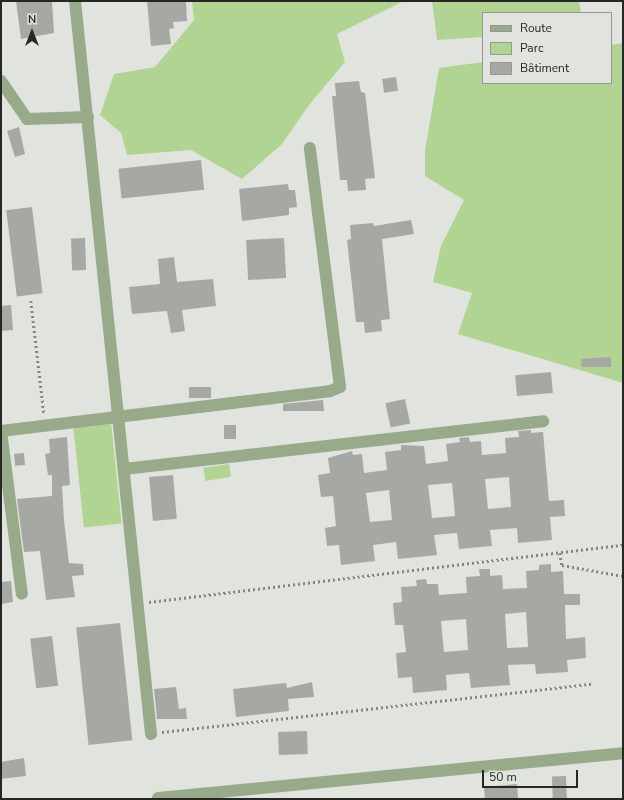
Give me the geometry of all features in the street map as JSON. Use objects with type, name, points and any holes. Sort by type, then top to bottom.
[{"type":"street","points":[[75,1],[151,734]]},
{"type":"street","points":[[1,81],[27,119],[88,117]]},
{"type":"street","points":[[22,594],[1,431],[119,418],[340,387],[310,148]]},
{"type":"street","points":[[124,469],[543,421]]},
{"type":"street","points":[[158,799],[623,753]]},
{"type":"path","points":[[30,301],[46,426]]},
{"type":"path","points":[[138,604],[623,545]]},
{"type":"path","points":[[560,553],[562,565],[623,576]]},
{"type":"path","points":[[151,734],[591,684]]},
{"type":"green space","points":[[192,1],[404,1],[337,34],[345,62],[309,105],[282,144],[242,179],[191,150],[127,155],[121,133],[100,115],[114,74],[155,67],[194,20]]},
{"type":"green space","points":[[432,1],[579,1],[581,12],[482,12],[482,37],[437,40]]},
{"type":"green space","points":[[623,43],[623,382],[458,334],[472,293],[433,282],[441,246],[464,200],[425,176],[425,151],[439,68],[482,62],[482,84],[612,84],[612,45]]},
{"type":"green space","points":[[111,422],[122,523],[84,527],[73,426]]},
{"type":"green space","points":[[229,464],[231,477],[205,481],[203,468]]},
{"type":"building","points":[[16,1],[52,1],[54,33],[21,39]]},
{"type":"building","points":[[147,1],[186,2],[187,21],[173,22],[174,28],[169,29],[171,44],[151,46]]},
{"type":"building","points":[[396,77],[398,91],[384,93],[382,79]]},
{"type":"building","points":[[359,81],[361,92],[365,93],[375,178],[365,179],[366,190],[348,191],[347,180],[340,180],[332,96],[336,96],[335,83]]},
{"type":"building","points":[[19,127],[25,154],[15,157],[7,131]]},
{"type":"building","points":[[201,160],[204,190],[122,199],[118,169]]},
{"type":"building","points":[[288,184],[289,190],[295,190],[297,207],[289,208],[289,215],[242,221],[239,189]]},
{"type":"building","points":[[32,207],[43,293],[17,297],[6,210]]},
{"type":"building","points":[[411,220],[414,234],[382,239],[390,319],[381,320],[382,331],[365,333],[364,322],[356,322],[347,240],[351,239],[350,225],[373,223],[374,226]]},
{"type":"building","points":[[71,238],[85,238],[86,270],[72,270]]},
{"type":"building","points":[[284,238],[286,278],[248,280],[246,240]]},
{"type":"building","points":[[174,257],[177,282],[213,279],[216,306],[182,310],[185,331],[171,333],[167,311],[132,314],[129,287],[160,284],[158,259]]},
{"type":"building","points":[[11,305],[13,330],[1,331],[1,306]]},
{"type":"building","points":[[611,357],[611,367],[582,367],[581,359]]},
{"type":"building","points":[[551,372],[553,393],[517,396],[515,375]]},
{"type":"building","points":[[189,387],[211,387],[211,398],[189,398]]},
{"type":"building","points":[[405,399],[410,423],[391,428],[385,403]]},
{"type":"building","points":[[323,400],[324,411],[283,411],[283,404]]},
{"type":"building","points":[[224,425],[236,425],[236,439],[224,439]]},
{"type":"building","points":[[531,430],[531,433],[543,432],[549,501],[564,500],[565,516],[550,517],[552,540],[518,543],[517,528],[490,530],[492,546],[459,549],[457,533],[434,535],[437,555],[398,559],[396,542],[373,545],[375,561],[341,565],[339,545],[327,546],[325,528],[336,526],[333,496],[321,497],[318,475],[330,473],[328,458],[352,451],[353,455],[362,454],[364,473],[387,470],[385,452],[401,450],[401,445],[424,446],[426,464],[448,461],[446,444],[460,442],[459,438],[469,437],[470,442],[481,441],[482,455],[506,453],[505,438],[519,437],[518,431]],"holes":[[[509,477],[511,507],[488,509],[485,479]],[[452,483],[455,516],[432,518],[428,485]],[[389,490],[392,520],[370,522],[366,493]]]},
{"type":"building","points":[[67,437],[70,485],[62,486],[69,563],[83,564],[84,575],[72,576],[75,597],[46,600],[40,551],[24,552],[17,499],[52,496],[52,475],[48,475],[45,454],[50,453],[49,439]]},
{"type":"building","points":[[24,453],[25,465],[15,466],[14,454]]},
{"type":"building","points":[[173,475],[177,519],[153,521],[149,477]]},
{"type":"building","points":[[551,564],[551,572],[563,571],[564,594],[580,594],[580,605],[565,605],[566,639],[585,637],[586,658],[567,660],[568,672],[536,674],[535,664],[508,665],[510,685],[471,688],[469,673],[446,675],[447,690],[413,693],[412,677],[398,678],[396,653],[406,652],[403,625],[395,625],[393,603],[402,602],[401,587],[417,586],[416,580],[426,579],[427,584],[438,584],[439,595],[467,593],[466,577],[480,576],[479,569],[490,569],[490,576],[502,575],[503,589],[527,588],[526,571],[539,570],[539,565]],"holes":[[[526,612],[528,647],[507,648],[505,614]],[[466,619],[468,650],[444,652],[441,621]]]},
{"type":"building","points":[[11,581],[13,602],[1,604],[1,582]]},
{"type":"building","points":[[120,623],[132,740],[89,745],[76,628]]},
{"type":"building","points":[[52,636],[58,686],[36,688],[30,639]]},
{"type":"building","points":[[312,682],[314,697],[288,699],[289,711],[236,717],[233,689],[286,683],[287,688]]},
{"type":"building","points":[[176,687],[179,709],[186,708],[187,719],[157,719],[154,689]]},
{"type":"building","points":[[307,731],[308,754],[279,755],[278,732]]},
{"type":"building","points":[[24,758],[26,776],[1,779],[1,762]]},
{"type":"building","points":[[552,776],[566,776],[567,799],[553,799]]},
{"type":"building","points":[[517,784],[518,799],[485,799],[484,787]]}]
